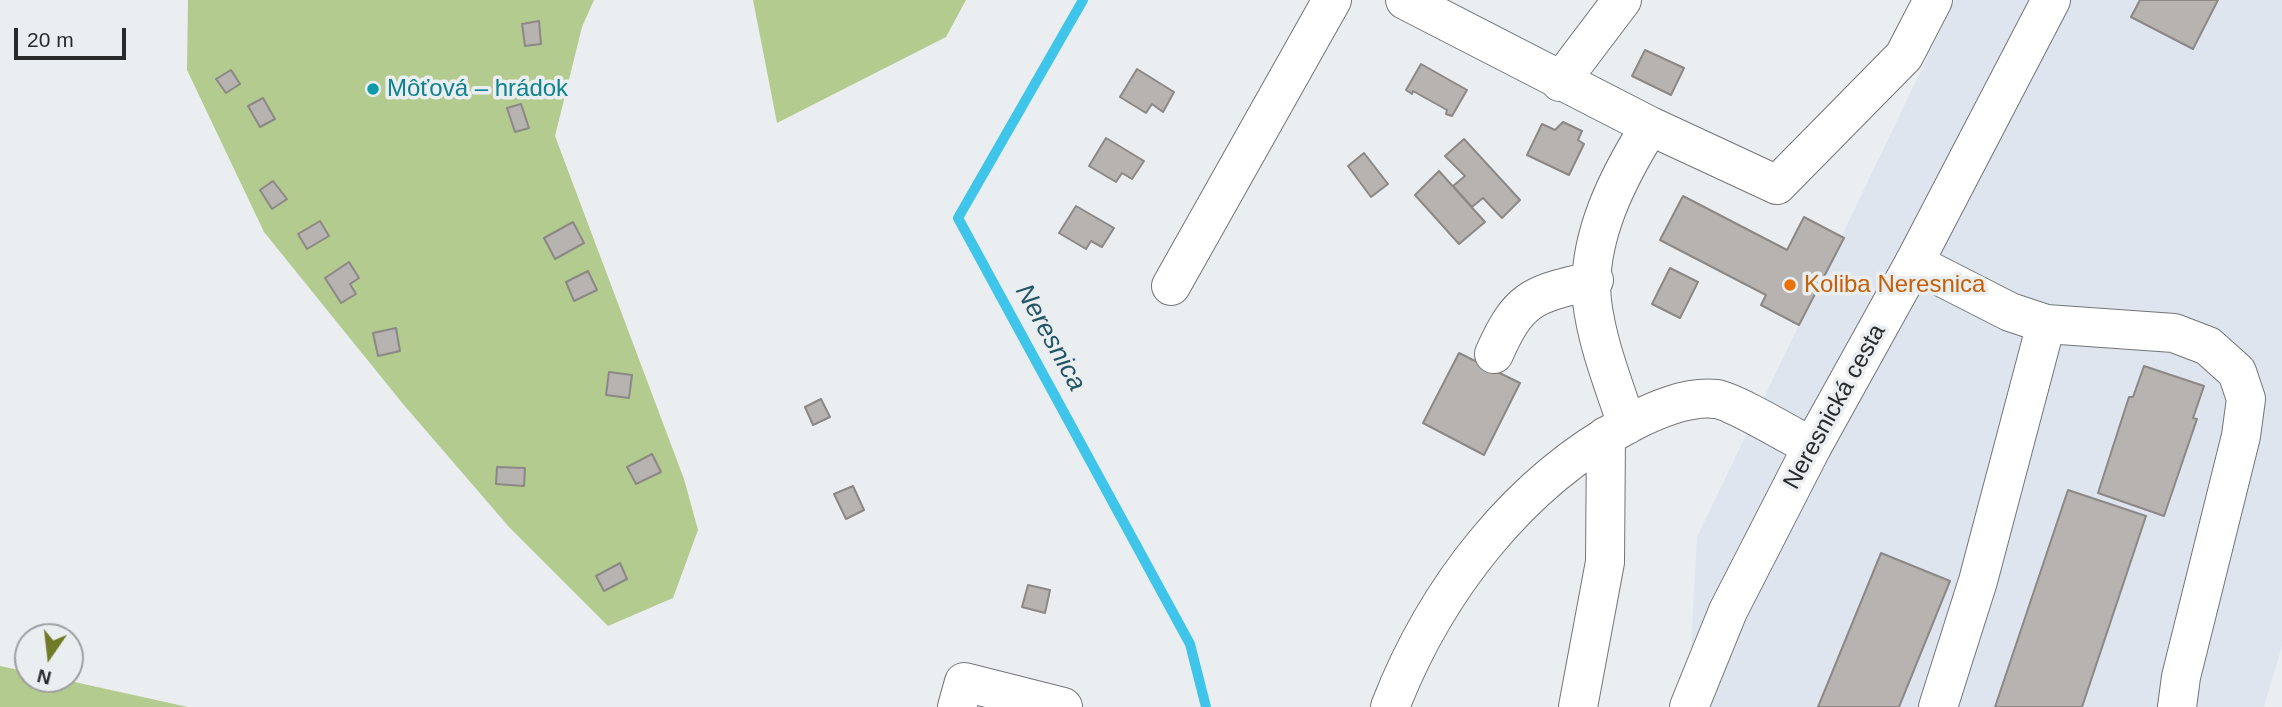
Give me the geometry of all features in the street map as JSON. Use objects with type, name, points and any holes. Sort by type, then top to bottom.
[{"type":"street","points":[[1171,286],[1332,0]]},
{"type":"street","points":[[1405,0],[1560,82],[1777,185],[1904,56],[1933,0]]},
{"type":"street","points":[[1560,82],[1622,0]]},
{"type":"street","name":"Neresnická cesta","points":[[1689,707],[1728,611],[1812,447],[1914,263],[2051,0]]},
{"type":"street","points":[[1577,707],[1605,562],[1616,430],[1592,299],[1594,280],[1601,229],[1619,174],[1650,126]]},
{"type":"street","points":[[1914,263],[2010,312],[2046,324],[2175,333],[2208,346],[2237,372],[2246,399],[2241,436],[2181,677],[2177,707]]},
{"type":"street","points":[[1494,354],[1509,320],[1520,308],[1546,292],[1594,280]]},
{"type":"street","points":[[1938,707],[1978,580],[2046,324]]},
{"type":"street","points":[[1390,707],[1435,618],[1473,557],[1517,506],[1555,472],[1616,430],[1651,412],[1685,402],[1718,399],[1812,447]]},
{"type":"street","points":[[957,707],[964,682],[1063,707]]},
{"type":"shaded area","points":[[1955,0],[2282,0],[2282,646],[2264,707],[1688,707],[1697,537]]},
{"type":"green space","points":[[188,0],[594,0],[582,27],[555,136],[684,479],[698,530],[673,598],[608,626],[509,527],[403,404],[264,232],[187,70]]},
{"type":"green space","points":[[753,0],[966,0],[946,37],[777,123]]},
{"type":"green space","points":[[0,666],[14,669],[14,693],[84,693],[84,684],[188,707],[0,707]]},
{"type":"building","points":[[2140,0],[2218,0],[2193,49],[2131,17]]},
{"type":"building","points":[[539,21],[541,44],[525,46],[522,24]]},
{"type":"building","points":[[1645,50],[1684,68],[1671,95],[1632,76]]},
{"type":"building","points":[[1421,64],[1467,90],[1452,116],[1446,114],[1447,110],[1413,91],[1412,94],[1406,90]]},
{"type":"building","points":[[1137,69],[1174,92],[1163,112],[1152,104],[1146,113],[1120,97]]},
{"type":"building","points":[[231,70],[240,84],[226,93],[216,79]]},
{"type":"building","points":[[263,98],[275,119],[260,127],[248,106]]},
{"type":"building","points":[[521,104],[529,128],[515,132],[507,108]]},
{"type":"building","points":[[1563,122],[1582,131],[1578,140],[1584,144],[1569,175],[1527,155],[1542,124],[1555,130]]},
{"type":"building","points":[[1106,138],[1144,161],[1132,179],[1122,173],[1116,182],[1089,166]]},
{"type":"building","points":[[1464,139],[1520,200],[1502,218],[1483,198],[1472,207],[1453,186],[1465,176],[1445,156]]},
{"type":"building","points":[[1364,153],[1388,184],[1371,197],[1348,166]]},
{"type":"building","points":[[1439,171],[1485,222],[1459,244],[1415,195]]},
{"type":"building","points":[[273,181],[287,199],[272,209],[260,190]]},
{"type":"building","points":[[1683,196],[1787,250],[1804,217],[1844,238],[1799,325],[1761,305],[1766,295],[1660,240]]},
{"type":"building","points":[[1076,206],[1114,228],[1102,247],[1091,241],[1086,249],[1059,233]]},
{"type":"building","points":[[320,221],[329,236],[307,249],[298,234]]},
{"type":"building","points":[[573,222],[584,243],[555,259],[544,238]]},
{"type":"building","points":[[349,262],[359,278],[350,284],[356,294],[341,303],[325,278]]},
{"type":"building","points":[[1670,268],[1698,282],[1680,318],[1652,304]]},
{"type":"building","points":[[588,271],[597,290],[574,301],[566,282]]},
{"type":"building","points":[[396,328],[400,351],[378,356],[373,333]]},
{"type":"building","points":[[1459,353],[1520,383],[1484,455],[1423,423]]},
{"type":"building","points":[[2144,366],[2204,386],[2193,418],[2197,419],[2164,516],[2098,493],[2129,397],[2133,397]]},
{"type":"building","points":[[609,372],[632,375],[629,398],[606,395]]},
{"type":"building","points":[[821,399],[830,417],[813,425],[805,407]]},
{"type":"building","points":[[652,454],[661,472],[636,484],[627,467]]},
{"type":"building","points":[[497,467],[525,468],[524,486],[496,484]]},
{"type":"building","points":[[853,486],[864,510],[846,519],[834,494]]},
{"type":"building","points":[[2068,490],[2146,516],[2082,707],[1995,707]]},
{"type":"building","points":[[1881,553],[1950,581],[1899,707],[1818,707]]},
{"type":"building","points":[[620,563],[627,579],[604,591],[596,576]]},
{"type":"building","points":[[1028,585],[1050,590],[1045,613],[1022,607]]},
{"type":"waterway","name":"Neresnica","points":[[1083,0],[958,218],[1190,644],[1206,707]]},
{"type":"place","name":"Môťová – hrádok","points":[[373,89]]},
{"type":"place","name":"Koliba Neresnica","points":[[1790,285]]}]
